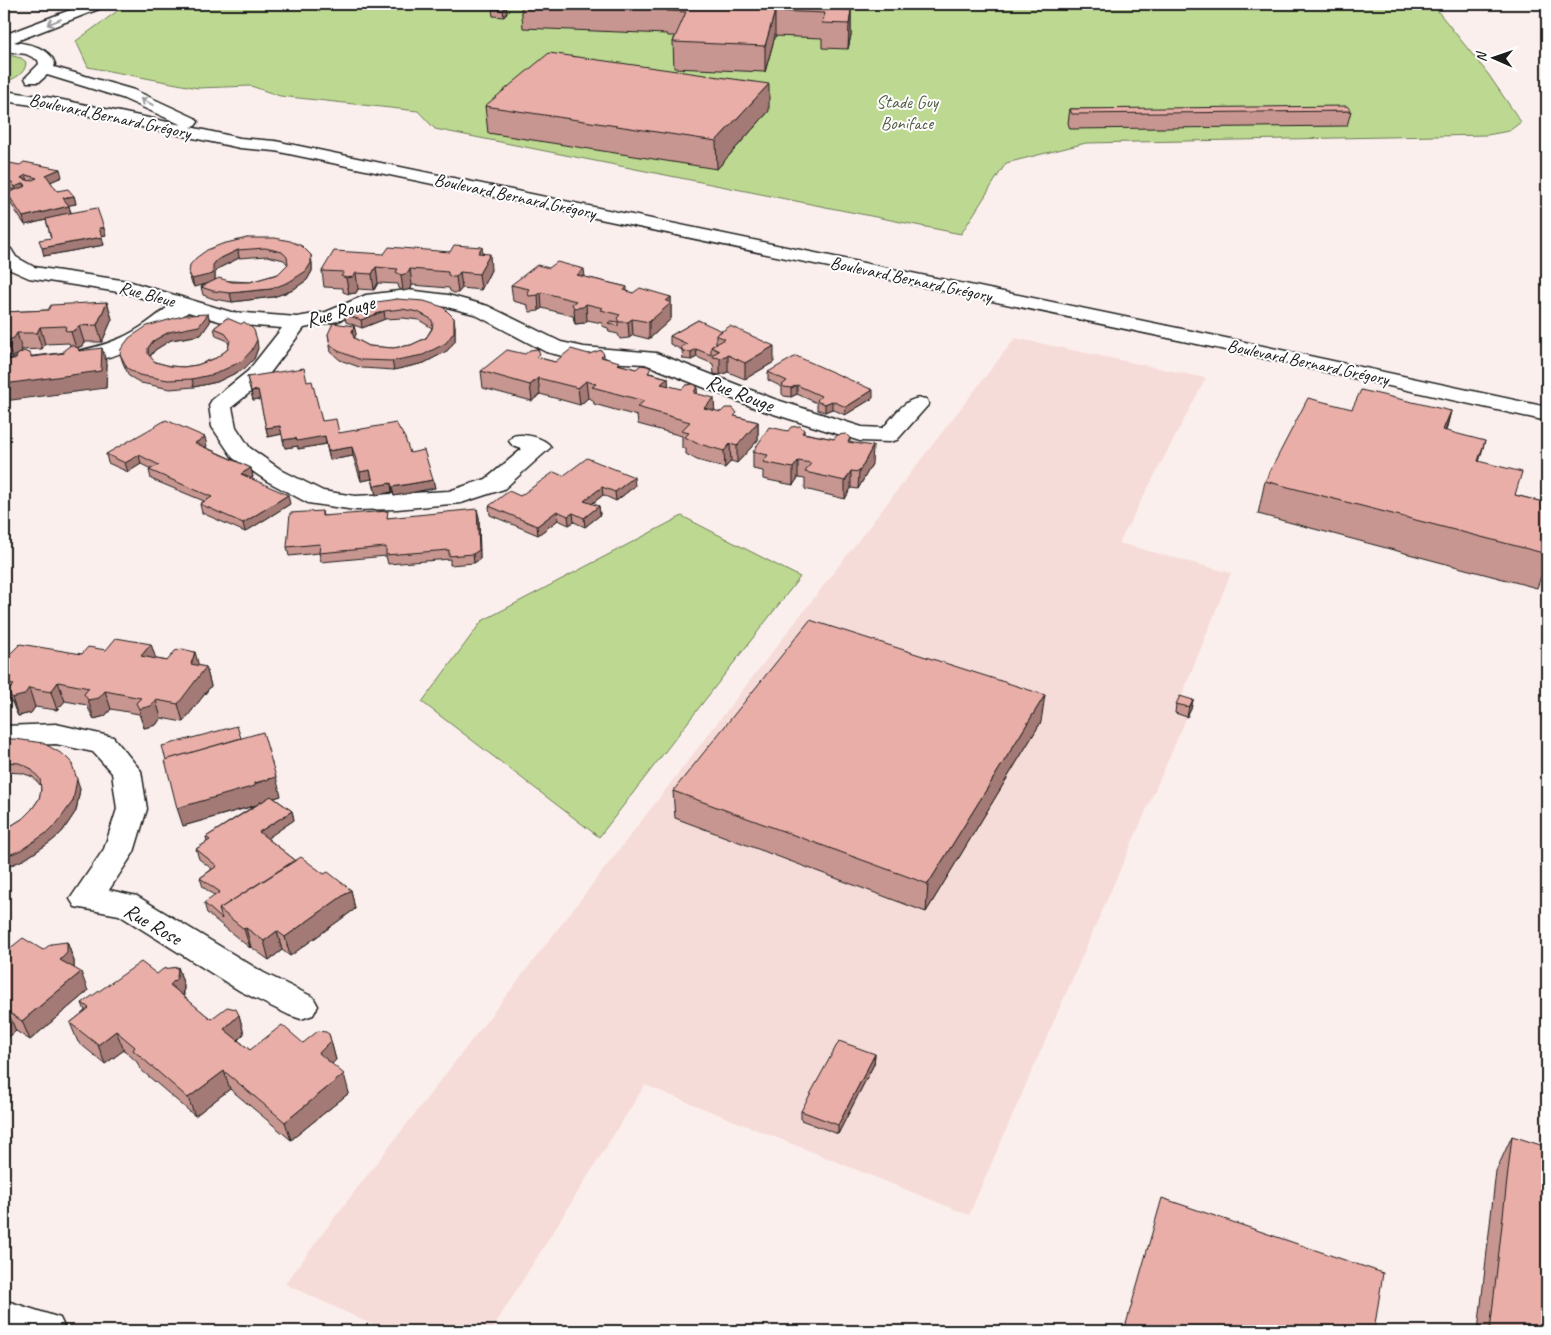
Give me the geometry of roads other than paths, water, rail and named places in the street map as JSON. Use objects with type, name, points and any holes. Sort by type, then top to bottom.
[{"type":"street","points":[[4,40],[99,4]]},
{"type":"street","points":[[4,90],[36,77],[51,51],[107,4]]},
{"type":"street","name":"Boulevard Bernard Grégory","points":[[4,46],[51,51],[128,94],[196,124],[249,137],[275,146]]},
{"type":"street","name":"Boulevard Bernard Grégory","points":[[4,96],[52,103],[240,143],[275,146],[1240,347],[1547,414]]},
{"type":"street","name":"Rue Bleue","points":[[4,253],[8,261],[29,272],[128,287],[229,318],[297,323]]},
{"type":"street","name":"Rue Rouge","points":[[521,441],[540,447],[495,484],[452,498],[397,502],[355,502],[317,498],[275,476],[241,453],[224,427],[220,406],[256,376],[297,323],[331,317],[366,301],[407,296],[448,301],[481,310],[554,347],[584,354],[648,358],[766,404],[860,434],[889,435],[918,404]]},
{"type":"street","points":[[4,367],[55,361],[118,346],[144,335],[185,305]]},
{"type":"street","name":"Rue Rose","points":[[4,736],[56,734],[103,744],[126,772],[132,808],[119,852],[86,899],[126,904],[163,929],[252,982],[301,1006]]},
{"type":"street","points":[[4,1318],[46,1331]]},
{"type":"park label","name":"Stade Guy Boniface","points":[[907,112]]}]
